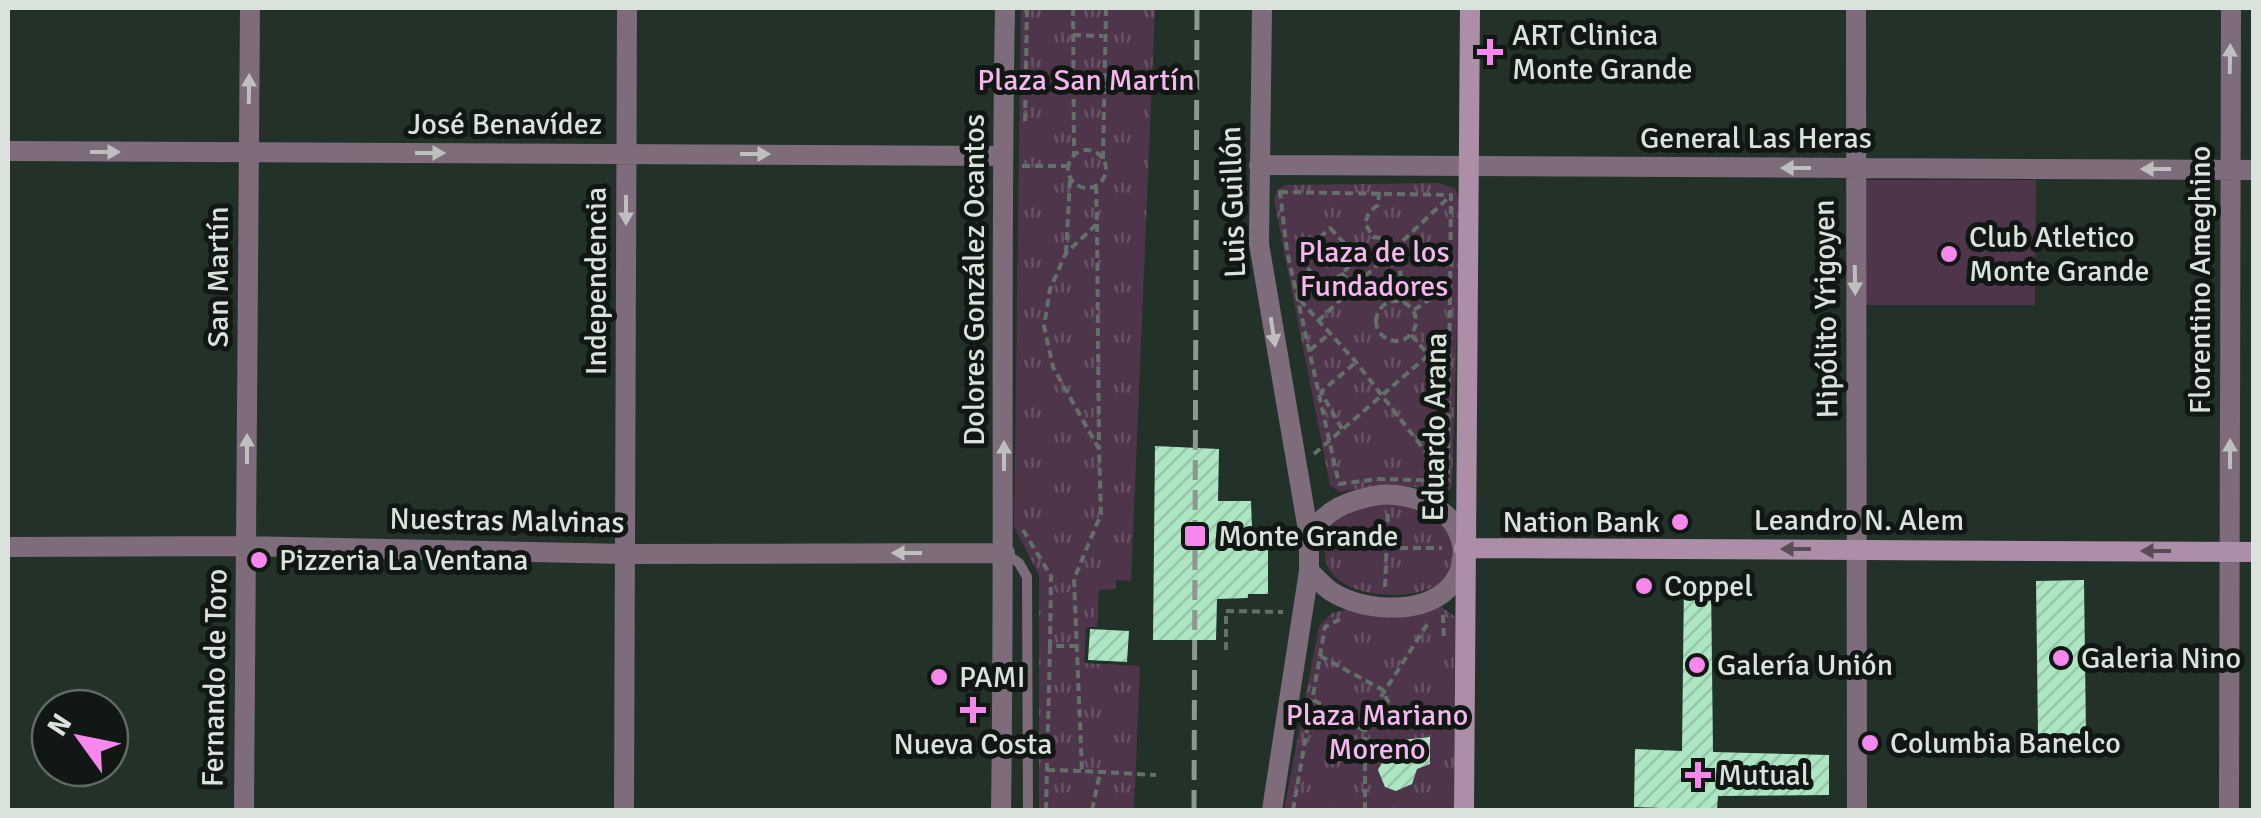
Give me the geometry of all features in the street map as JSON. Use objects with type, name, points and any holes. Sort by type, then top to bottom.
[{"type":"main road","name":"Eduardo Arana","points":[[1464,810],[1456,482],[1470,8]]},
{"type":"main road","name":"Leandro N. Alem","points":[[1459,548],[2254,552]]},
{"type":"street","name":"San Martín","points":[[246,546],[250,8]]},
{"type":"street","name":"Independencia","points":[[624,810],[627,8]]},
{"type":"street","name":"Dolores González Ocantos","points":[[1000,810],[1005,553],[1005,8]]},
{"type":"street","name":"Luis Guillón","points":[[1262,8],[1259,244],[1309,536],[1309,572],[1272,810]]},
{"type":"street","name":"Hipólito Yrigoyen","points":[[1856,8],[1857,810]]},
{"type":"street","name":"Florentino Ameghino","points":[[2230,8],[2230,810]]},
{"type":"street","name":"José Benavídez","points":[[8,151],[626,154],[1002,161]]},
{"type":"street","name":"General Las Heras","points":[[1258,165],[2254,170]]},
{"type":"street","points":[[1309,536],[1326,514],[1343,504],[1387,494],[1423,501],[1444,512],[1459,530],[1457,575],[1443,593],[1408,606],[1372,606],[1351,600],[1332,592],[1309,572]]},
{"type":"street","name":"Nuestras Malvinas","points":[[8,547],[246,546],[626,554],[1005,553]]},
{"type":"street","name":"Fernando de Toro","points":[[244,810],[246,546]]},
{"type":"lane","points":[[1005,553],[1019,563],[1027,576],[1028,810]]},
{"type":"path","points":[[1073,8],[1074,155],[1068,166],[1066,253],[1050,289],[1044,326],[1052,367],[1099,449]]},
{"type":"path","points":[[1082,771],[1074,579],[1101,514],[1096,186],[1104,177],[1106,8]]},
{"type":"path","points":[[1073,35],[1105,36]]},
{"type":"path","points":[[1074,155],[1092,151],[1103,159]]},
{"type":"path","points":[[1002,161],[1068,166]]},
{"type":"path","points":[[1070,179],[1079,187],[1096,186]]},
{"type":"path","points":[[1451,195],[1280,192],[1308,351],[1339,484],[1377,479],[1456,482]]},
{"type":"path","points":[[1378,192],[1378,205],[1366,217],[1367,228],[1373,237],[1389,239],[1397,246],[1404,302],[1414,310],[1416,322],[1411,334],[1399,341],[1392,340],[1380,333],[1378,314],[1386,304],[1404,302]]},
{"type":"path","points":[[1451,195],[1456,482]]},
{"type":"path","points":[[1318,321],[1451,195]]},
{"type":"path","points":[[1066,253],[1097,224]]},
{"type":"path","points":[[1330,228],[1358,258],[1341,273],[1326,288],[1298,258],[1330,228]]},
{"type":"path","points":[[1341,273],[1354,286]]},
{"type":"path","points":[[1414,310],[1452,284]]},
{"type":"path","points":[[1297,296],[1456,482]]},
{"type":"path","points":[[1308,351],[1329,334]]},
{"type":"path","points":[[1411,334],[1429,354]]},
{"type":"path","points":[[1296,472],[1451,335]]},
{"type":"path","points":[[1320,392],[1356,362]]},
{"type":"path","points":[[1320,392],[1342,429]]},
{"type":"path","points":[[1384,592],[1388,507]]},
{"type":"path","points":[[1376,509],[1396,507]]},
{"type":"path","points":[[1020,526],[1052,576],[1046,810]]},
{"type":"path","points":[[1386,548],[1459,548]]},
{"type":"path","points":[[1226,650],[1226,611],[1286,612],[1298,640],[1383,690],[1391,709],[1403,716],[1446,726]]},
{"type":"path","points":[[1416,617],[1444,615]]},
{"type":"path","points":[[1365,810],[1365,731],[1383,690],[1433,616]]},
{"type":"path","points":[[1294,810],[1325,627],[1343,617]]},
{"type":"path","points":[[1050,646],[1077,646]]},
{"type":"path","points":[[1311,698],[1365,731]]},
{"type":"path","points":[[1047,770],[1156,775]]},
{"type":"path","points":[[1092,810],[1100,773]]},
{"type":"green space","name":"Plaza San Martín","points":[[1021,8],[1155,8],[1131,581],[1116,580],[1115,589],[1099,590],[1097,627],[1086,627],[1084,663],[1140,666],[1134,810],[1039,810],[1039,575],[1014,527]]},
{"type":"green space","name":"Club Atletico Monte Grande","points":[[1864,180],[2036,180],[2035,305],[1863,305]]},
{"type":"green space","name":"Plaza de los Fundadores","points":[[1439,183],[1454,188],[1461,200],[1452,485],[1448,493],[1377,486],[1340,492],[1330,485],[1274,200],[1277,190],[1286,185]]},
{"type":"green space","points":[[1394,502],[1419,507],[1451,529],[1455,562],[1442,582],[1421,592],[1383,595],[1347,585],[1333,575],[1326,561],[1331,529],[1339,518],[1353,510]]},
{"type":"green space","name":"Plaza Mariano Moreno","points":[[1442,607],[1455,617],[1454,810],[1284,810],[1319,626],[1332,613],[1350,609],[1416,613]]},
{"type":"building","points":[[1155,446],[1219,449],[1218,501],[1251,501],[1252,528],[1268,527],[1268,594],[1217,599],[1216,640],[1153,640]]},
{"type":"building","name":"Galería Unión","points":[[1684,579],[1711,580],[1713,752],[1829,755],[1829,795],[1718,796],[1717,810],[1634,807],[1635,749],[1682,751]]},
{"type":"building","name":"Galeria Nino","points":[[2084,580],[2086,735],[2038,736],[2036,581]]},
{"type":"building","points":[[1090,629],[1129,631],[1127,662],[1088,660]]},
{"type":"building","points":[[1430,737],[1430,764],[1417,769],[1412,784],[1396,791],[1385,787],[1378,770],[1384,758],[1402,751],[1402,740]]},
{"type":"railway","points":[[1194,810],[1197,8]]},
{"type":"place","name":"ART Clinica Monte Grande","points":[[1490,52]]},
{"type":"place","name":"Club Atletico Monte Grande","points":[[1949,254]]},
{"type":"place","name":"Nation Bank","points":[[1680,522]]},
{"type":"place","name":"Monte Grande","points":[[1195,536]]},
{"type":"place","name":"Pizzeria La Ventana","points":[[259,560]]},
{"type":"place","name":"Coppel","points":[[1644,586]]},
{"type":"place","name":"Galeria Nino","points":[[2061,658]]},
{"type":"place","name":"Galería Unión","points":[[1697,665]]},
{"type":"place","name":"PAMI","points":[[939,677]]},
{"type":"place","name":"Nueva Costa","points":[[973,710]]},
{"type":"place","name":"Columbia Banelco","points":[[1870,743]]},
{"type":"place","name":"Mutual","points":[[1698,775]]}]
